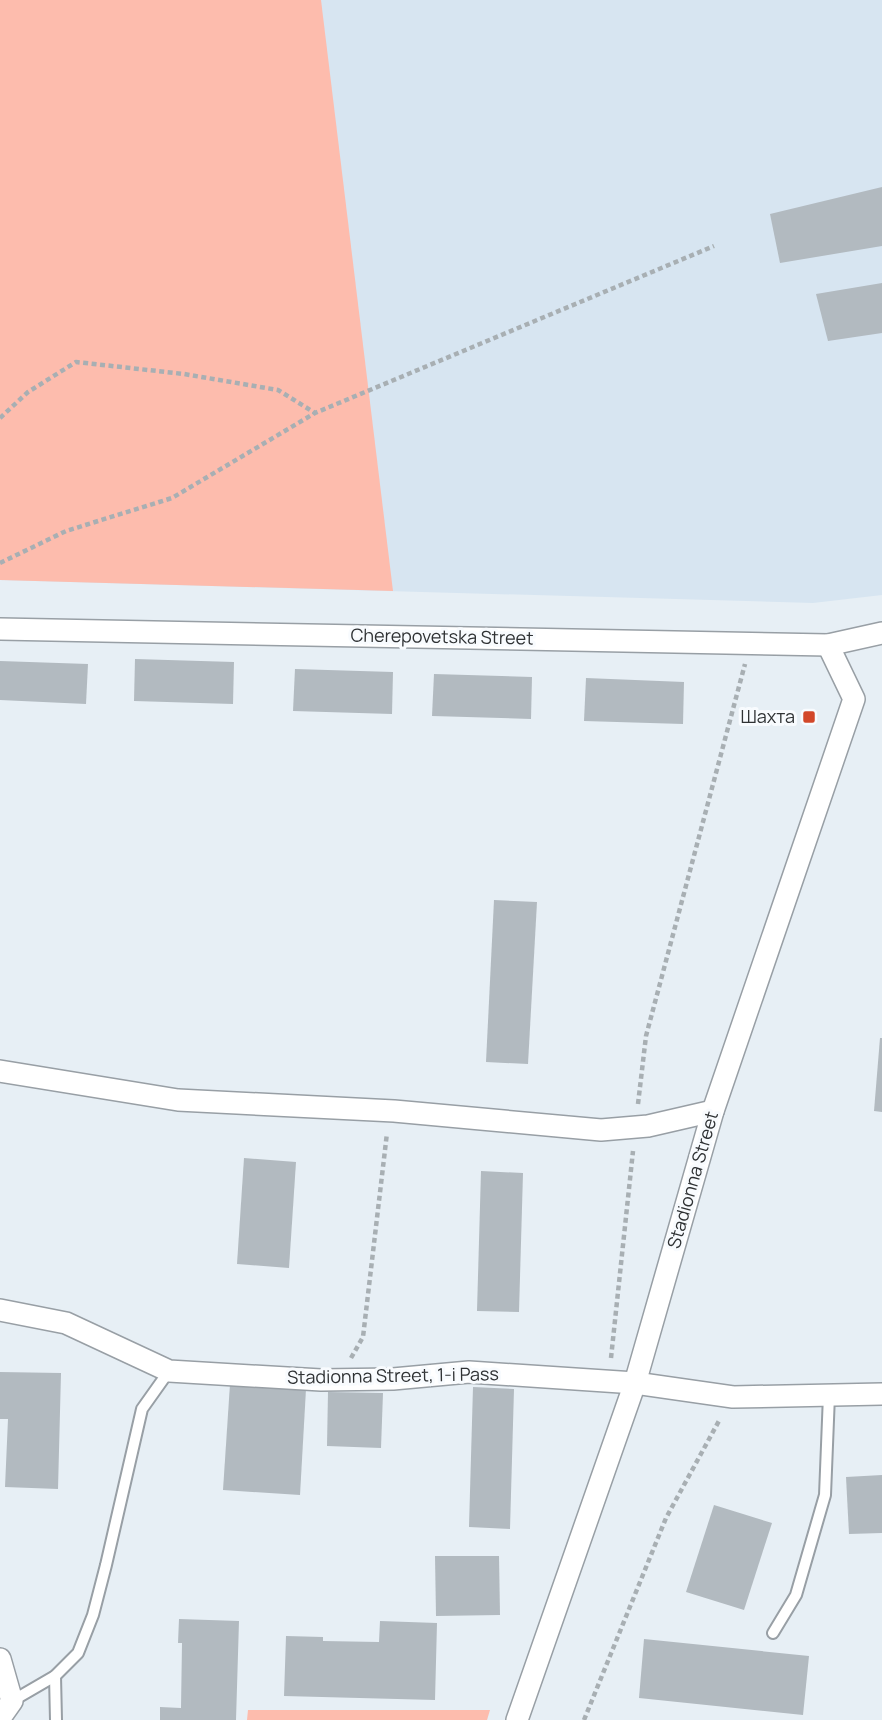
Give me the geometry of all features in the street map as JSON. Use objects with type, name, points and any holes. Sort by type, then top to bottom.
[{"type":"street","name":"Cherepovetska Street","points":[[0,629],[828,645],[882,634]]},
{"type":"street","name":"Stadionna Street","points":[[517,1720],[635,1383],[713,1111],[854,699],[828,645]]},
{"type":"street","points":[[0,1071],[177,1100],[394,1111],[601,1130],[648,1126],[713,1111]]},
{"type":"street","name":"Stadionna Street, 1-i Pass","points":[[0,1310],[66,1323],[169,1371],[339,1380],[393,1379],[469,1372],[635,1383],[733,1397],[882,1395]]},
{"type":"street","points":[[0,1659],[6,1710]]},
{"type":"lane","points":[[6,1710],[55,1676],[78,1653],[93,1615],[106,1566],[142,1409],[169,1371]]},
{"type":"lane","points":[[773,1633],[796,1595],[825,1495],[829,1395]]},
{"type":"lane","points":[[55,1676],[56,1720]]},
{"type":"path","points":[[0,563],[66,531],[172,498],[315,413],[714,246]]},
{"type":"path","points":[[0,418],[28,392],[76,362],[184,373],[278,390],[315,413]]},
{"type":"path","points":[[639,1104],[646,1036],[751,643]]},
{"type":"path","points":[[339,1380],[363,1337],[388,1129],[394,1111]]},
{"type":"path","points":[[591,1380],[610,1362],[634,1145]]},
{"type":"path","points":[[584,1720],[666,1518],[733,1397]]},
{"type":"shaded area","points":[[0,0],[882,0],[882,595],[813,603],[0,580]]},
{"type":"shaded area","points":[[0,0],[321,0],[393,591],[0,580]]},
{"type":"shaded area","points":[[248,1710],[490,1710],[487,1720],[247,1720]]},
{"type":"building","points":[[882,187],[882,246],[780,263],[770,214]]},
{"type":"building","points":[[882,283],[882,333],[828,341],[816,294]]},
{"type":"building","points":[[135,659],[234,662],[233,704],[134,701]]},
{"type":"building","points":[[0,661],[88,664],[86,704],[0,700]]},
{"type":"building","points":[[295,669],[393,672],[392,714],[293,711]]},
{"type":"building","points":[[434,674],[532,677],[531,719],[432,716]]},
{"type":"building","points":[[586,678],[684,682],[683,724],[584,721]]},
{"type":"building","points":[[494,900],[537,902],[528,1064],[486,1062]]},
{"type":"building","points":[[882,1038],[882,1112],[874,1111]]},
{"type":"building","points":[[244,1158],[296,1162],[289,1268],[237,1264]]},
{"type":"building","points":[[481,1171],[523,1173],[519,1312],[477,1311]]},
{"type":"building","points":[[0,1372],[61,1373],[58,1489],[5,1487],[8,1419],[0,1419]]},
{"type":"building","points":[[230,1384],[306,1389],[300,1495],[223,1490]]},
{"type":"building","points":[[473,1387],[514,1389],[510,1529],[469,1527]]},
{"type":"building","points":[[328,1392],[383,1393],[381,1448],[327,1446]]},
{"type":"building","points":[[882,1475],[882,1533],[849,1534],[846,1477]]},
{"type":"building","points":[[714,1505],[772,1523],[744,1610],[686,1592]]},
{"type":"building","points":[[435,1556],[499,1556],[500,1615],[436,1616]]},
{"type":"building","points":[[179,1619],[239,1621],[236,1720],[160,1720],[160,1707],[181,1708],[182,1643],[178,1643]]},
{"type":"building","points":[[380,1621],[437,1623],[435,1700],[284,1696],[286,1636],[323,1637],[323,1641],[379,1642]]},
{"type":"building","points":[[644,1639],[809,1656],[803,1715],[639,1698]]},
{"type":"place","name":"Шахта","points":[[809,717]]}]
